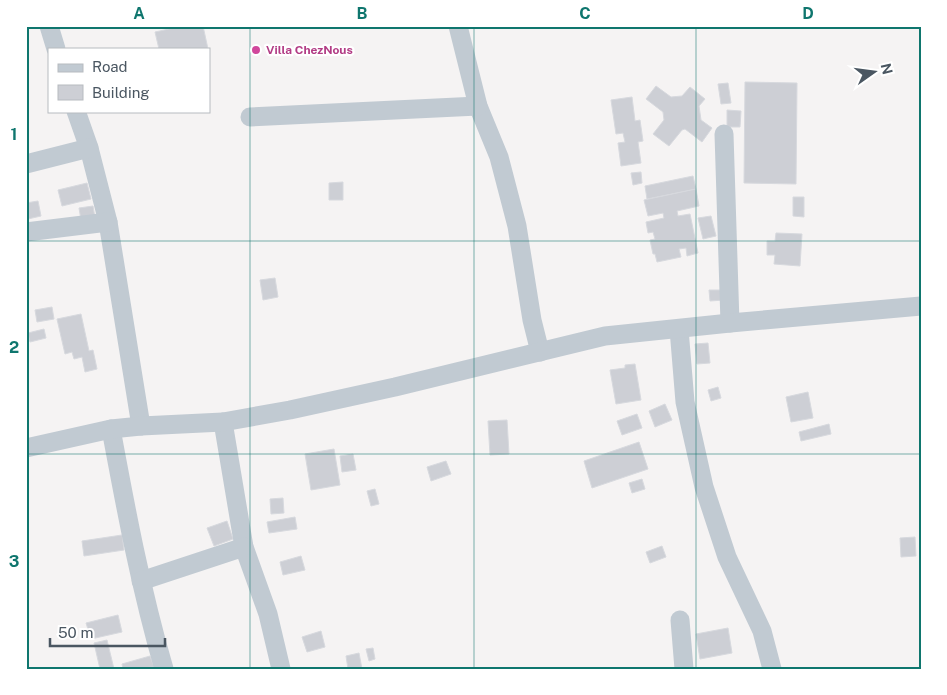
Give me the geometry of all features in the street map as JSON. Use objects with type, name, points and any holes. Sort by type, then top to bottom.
[{"type":"street","points":[[49,26],[56,48]]},
{"type":"street","points":[[458,26],[478,106],[499,157],[515,217],[524,258],[532,320],[540,352]]},
{"type":"street","points":[[250,117],[478,106]]},
{"type":"street","points":[[76,112],[89,148],[108,222],[141,426]]},
{"type":"street","points":[[724,134],[730,323]]},
{"type":"street","points":[[26,164],[89,148]]},
{"type":"street","points":[[26,232],[108,222]]},
{"type":"street","points":[[26,448],[111,429],[223,422],[290,410],[395,387],[605,336],[921,306]]},
{"type":"street","points":[[678,329],[685,402],[704,487],[727,557],[762,631],[772,669]]},
{"type":"street","points":[[223,422],[244,547],[268,614],[280,669]]},
{"type":"street","points":[[111,429],[141,581],[164,669]]},
{"type":"street","points":[[141,581],[244,547]]},
{"type":"street","points":[[680,620],[684,669]]},
{"type":"building","points":[[183,26],[203,26],[208,48],[159,48],[155,32]]},
{"type":"building","points":[[745,82],[797,83],[796,184],[744,183]]},
{"type":"building","points":[[728,83],[731,103],[721,104],[718,84]]},
{"type":"building","points":[[656,86],[671,97],[682,96],[690,87],[705,99],[699,106],[701,120],[712,128],[702,142],[685,129],[669,146],[653,134],[664,120],[663,112],[646,99]]},
{"type":"building","points":[[632,97],[635,121],[640,120],[643,141],[638,142],[641,163],[621,166],[618,143],[625,142],[623,133],[616,134],[611,100]]},
{"type":"building","points":[[727,110],[741,111],[740,127],[727,127]]},
{"type":"building","points":[[641,172],[642,183],[633,185],[631,173]]},
{"type":"building","points":[[693,176],[696,189],[647,199],[645,186]]},
{"type":"building","points":[[343,182],[343,200],[329,200],[329,183]]},
{"type":"building","points":[[87,183],[91,199],[62,206],[58,190]]},
{"type":"building","points":[[696,189],[699,206],[677,211],[678,216],[690,214],[698,253],[687,256],[686,248],[679,249],[681,257],[657,262],[650,240],[655,239],[653,232],[648,233],[646,222],[664,218],[663,213],[648,216],[644,200]]},
{"type":"building","points":[[793,197],[804,197],[804,217],[793,216]]},
{"type":"building","points":[[38,201],[41,216],[28,219],[26,203]]},
{"type":"building","points":[[93,206],[95,218],[81,220],[79,208]]},
{"type":"building","points":[[711,216],[716,236],[703,239],[698,218]]},
{"type":"building","points":[[776,233],[802,234],[800,266],[774,264],[775,255],[767,255],[767,241],[775,241]]},
{"type":"building","points":[[275,278],[278,297],[263,300],[260,280]]},
{"type":"building","points":[[709,290],[723,290],[724,300],[710,301]]},
{"type":"building","points":[[52,307],[54,319],[37,322],[35,310]]},
{"type":"building","points":[[81,314],[89,351],[93,350],[97,369],[85,372],[82,357],[74,359],[72,352],[65,354],[57,319]]},
{"type":"building","points":[[44,329],[46,338],[30,342],[28,333]]},
{"type":"building","points":[[708,343],[710,363],[697,364],[695,344]]},
{"type":"building","points":[[635,364],[641,400],[616,404],[610,370],[625,368],[625,365]]},
{"type":"building","points":[[718,387],[721,398],[711,401],[708,390]]},
{"type":"building","points":[[808,392],[813,418],[791,422],[786,397]]},
{"type":"building","points":[[665,404],[672,420],[655,427],[649,411]]},
{"type":"building","points":[[637,414],[642,428],[622,435],[617,421]]},
{"type":"building","points":[[507,420],[509,454],[490,455],[488,421]]},
{"type":"building","points":[[829,424],[831,434],[801,441],[799,432]]},
{"type":"building","points":[[639,442],[648,469],[592,488],[584,461]]},
{"type":"building","points":[[334,449],[340,485],[311,490],[305,454]]},
{"type":"building","points":[[353,454],[356,470],[342,472],[340,456]]},
{"type":"building","points":[[446,461],[451,474],[431,481],[427,467]]},
{"type":"building","points":[[642,479],[645,489],[632,493],[629,483]]},
{"type":"building","points":[[375,489],[379,504],[371,506],[367,491]]},
{"type":"building","points":[[283,498],[284,513],[271,514],[270,499]]},
{"type":"building","points":[[295,517],[297,529],[269,533],[267,522]]},
{"type":"building","points":[[227,521],[233,539],[214,546],[207,528]]},
{"type":"building","points":[[122,535],[124,550],[84,556],[82,541]]},
{"type":"building","points":[[915,537],[916,556],[901,557],[900,538]]},
{"type":"building","points":[[662,546],[666,557],[650,563],[646,552]]},
{"type":"building","points":[[301,556],[305,570],[283,575],[280,562]]},
{"type":"building","points":[[118,615],[122,632],[91,639],[86,623]]},
{"type":"building","points":[[728,628],[732,653],[700,659],[696,634]]},
{"type":"building","points":[[321,631],[325,647],[307,652],[302,637]]},
{"type":"building","points":[[107,640],[114,669],[100,669],[94,643]]},
{"type":"building","points":[[373,648],[375,659],[369,661],[366,649]]},
{"type":"building","points":[[359,653],[362,669],[348,669],[346,656]]},
{"type":"building","points":[[150,656],[154,667],[123,669],[122,664]]},
{"type":"place","name":"Villa ChezNous","points":[[256,50]]}]
